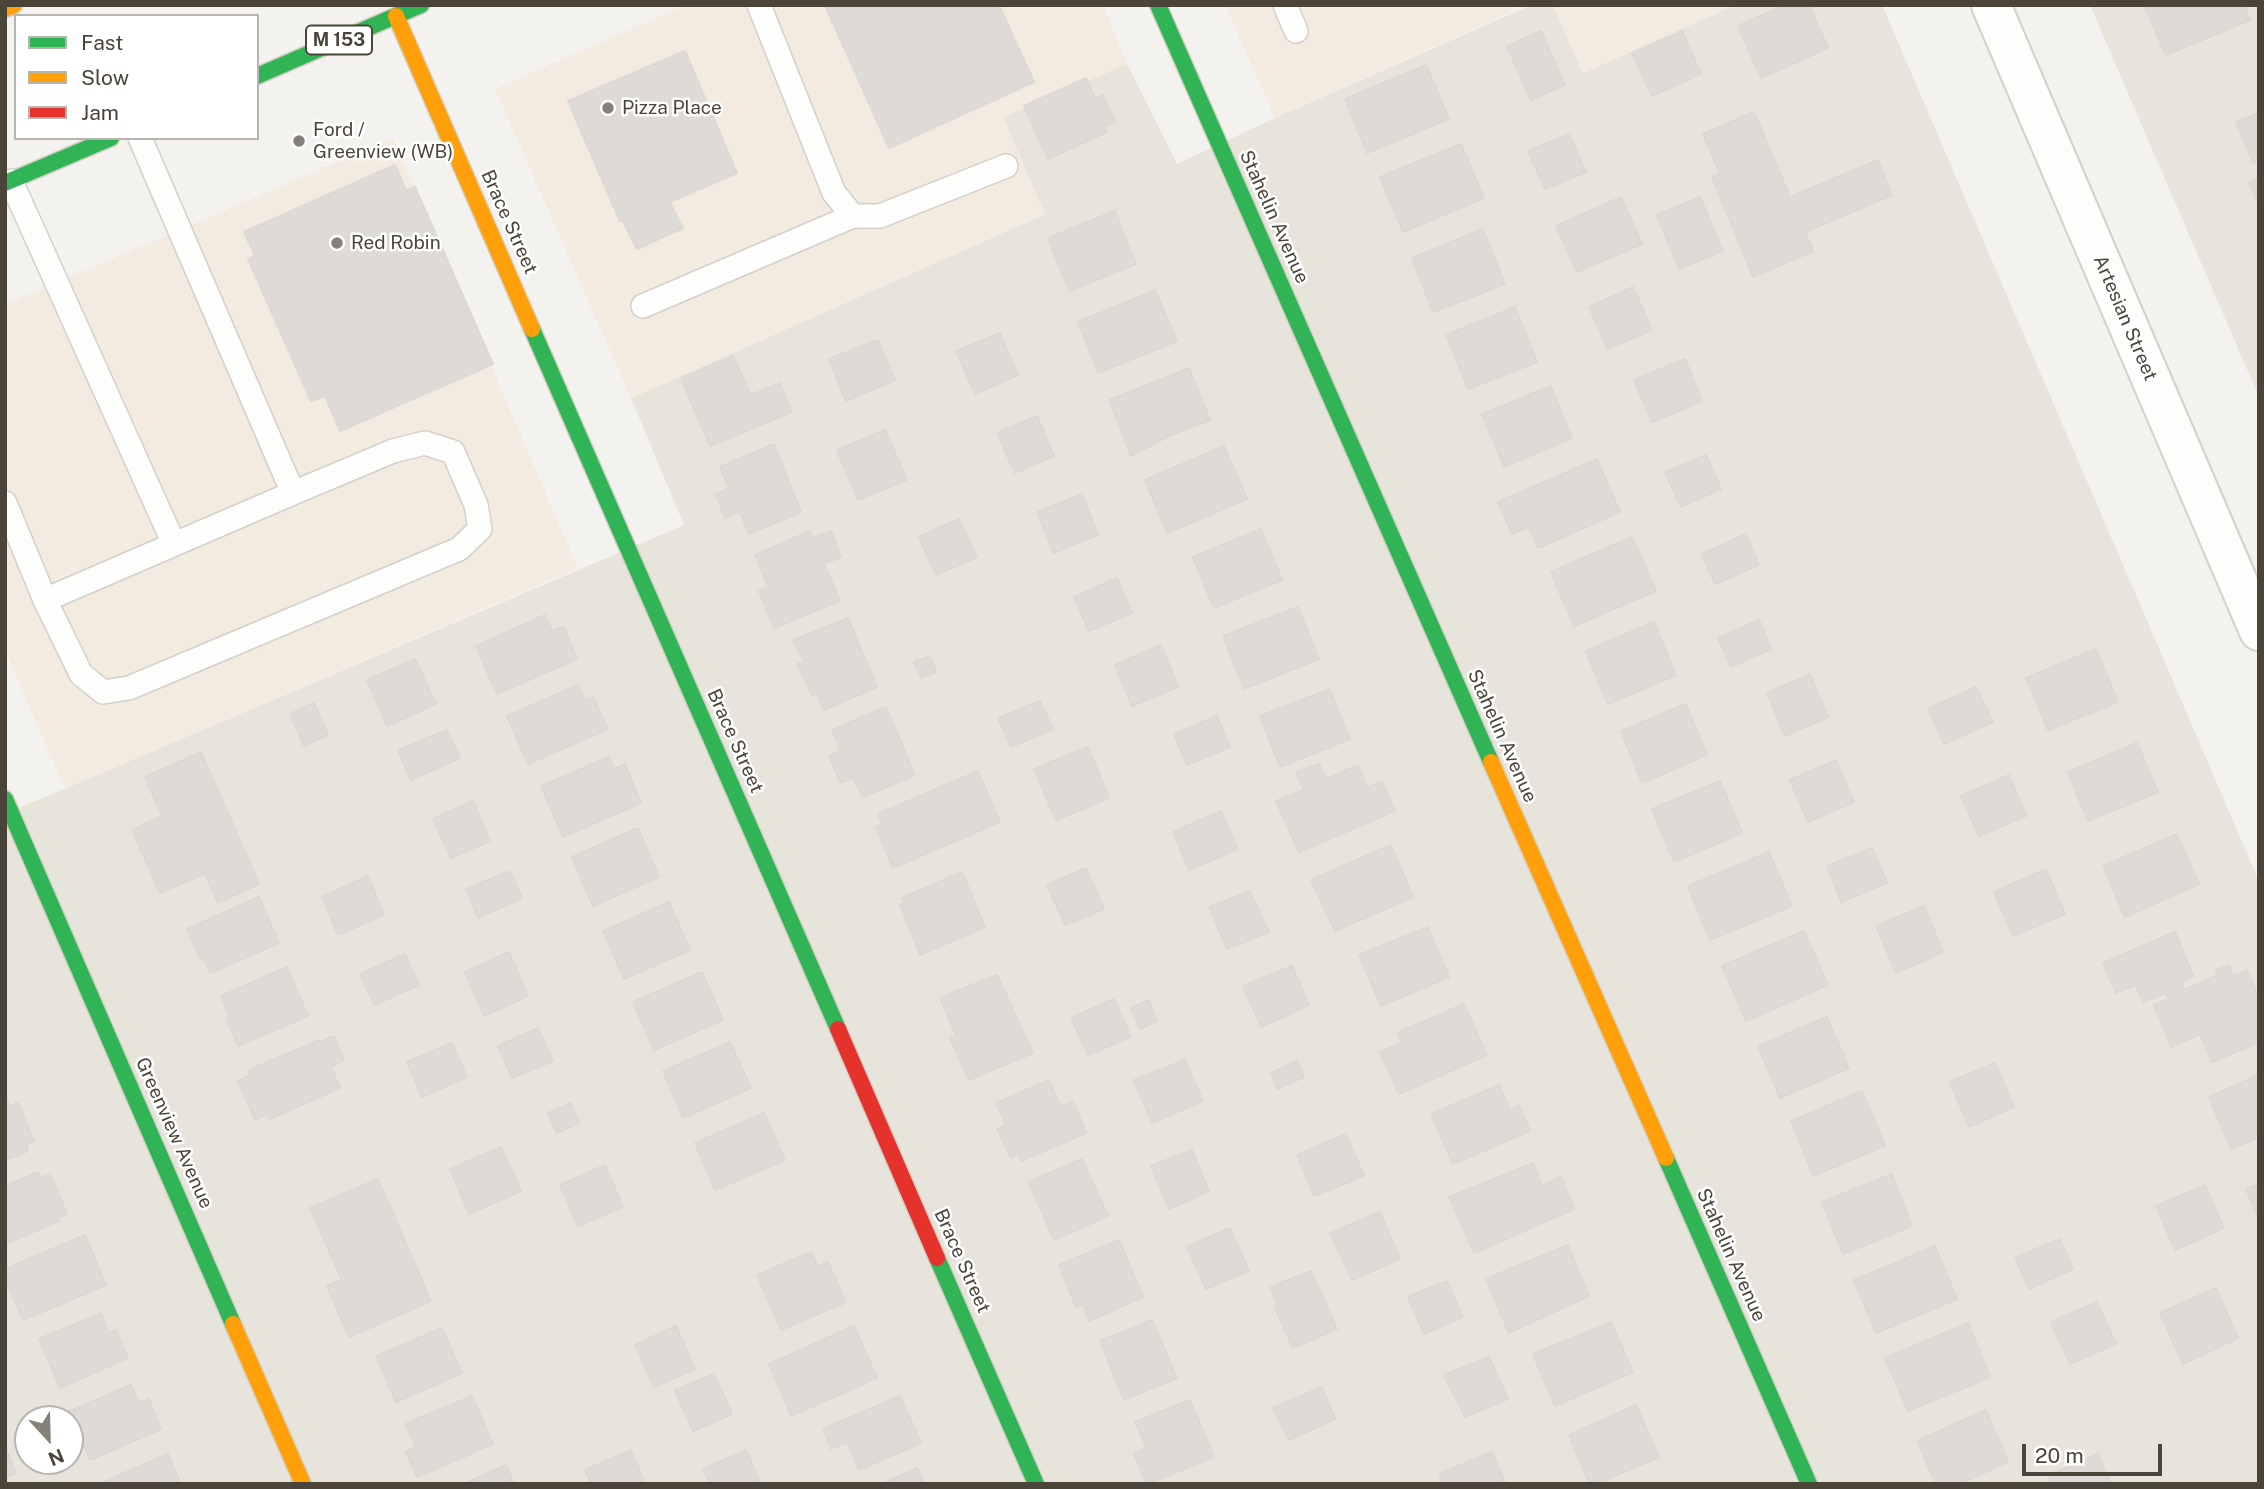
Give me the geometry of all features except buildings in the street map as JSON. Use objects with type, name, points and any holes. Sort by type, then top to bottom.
[{"type":"street","points":[[5,9],[15,5]]},
{"type":"street","name":"M 153","points":[[259,75],[421,5]]},
{"type":"street","name":"Stahelin Avenue","points":[[1158,5],[1809,1484]]},
{"type":"street","name":"Artesian Street","points":[[1991,5],[2259,631]]},
{"type":"street","name":"Brace Street","points":[[396,16],[1036,1484]]},
{"type":"street","points":[[8,182],[106,140]]},
{"type":"street","name":"Greenview Avenue","points":[[5,799],[303,1484]]},
{"type":"lane","points":[[759,5],[834,194],[853,216]]},
{"type":"lane","points":[[1285,5],[1296,31]]},
{"type":"lane","points":[[141,140],[293,493]]},
{"type":"lane","points":[[643,306],[853,216],[880,216],[1006,166]]},
{"type":"lane","points":[[8,182],[174,544]]},
{"type":"lane","points":[[5,503],[45,600],[81,674],[103,692],[129,688],[459,549],[480,529],[476,505],[453,452],[425,443],[393,451],[45,600]]},
{"type":"shaded area","points":[[686,5],[1103,5],[1127,64],[1003,117],[1045,214],[631,398],[495,89]]},
{"type":"shaded area","points":[[1225,5],[1508,5],[1511,12],[1275,118]]},
{"type":"shaded area","points":[[1531,5],[1553,5],[1583,73],[1735,5],[1882,5],[2259,881],[2259,1484],[5,1484],[5,814],[684,525],[631,398],[1045,214],[1002,117],[1127,64],[1177,164]]},
{"type":"shaded area","points":[[1553,5],[1735,5],[1583,73]]},
{"type":"shaded area","points":[[2090,5],[2259,5],[2259,397]]},
{"type":"shaded area","points":[[393,138],[578,568],[65,789],[5,650],[5,305]]},
{"type":"traffic: fast","points":[[259,75],[421,5]]},
{"type":"traffic: fast","points":[[1158,5],[1491,762]]},
{"type":"traffic: fast","points":[[5,183],[106,140]]},
{"type":"traffic: fast","points":[[532,329],[838,1029]]},
{"type":"traffic: fast","points":[[5,799],[233,1324]]},
{"type":"traffic: fast","points":[[1666,1158],[1809,1484]]},
{"type":"traffic: fast","points":[[937,1258],[1036,1484]]},
{"type":"traffic: slow","points":[[5,9],[14,5]]},
{"type":"traffic: slow","points":[[396,16],[532,329]]},
{"type":"traffic: slow","points":[[1491,762],[1666,1158]]},
{"type":"traffic: slow","points":[[233,1324],[303,1484]]},
{"type":"traffic: jam","points":[[838,1029],[937,1258]]},
{"type":"place","name":"Pizza Place","points":[[608,108]]},
{"type":"place","name":"Ford / Greenview (WB)","points":[[299,141]]},
{"type":"place","name":"Red Robin","points":[[337,243]]}]
